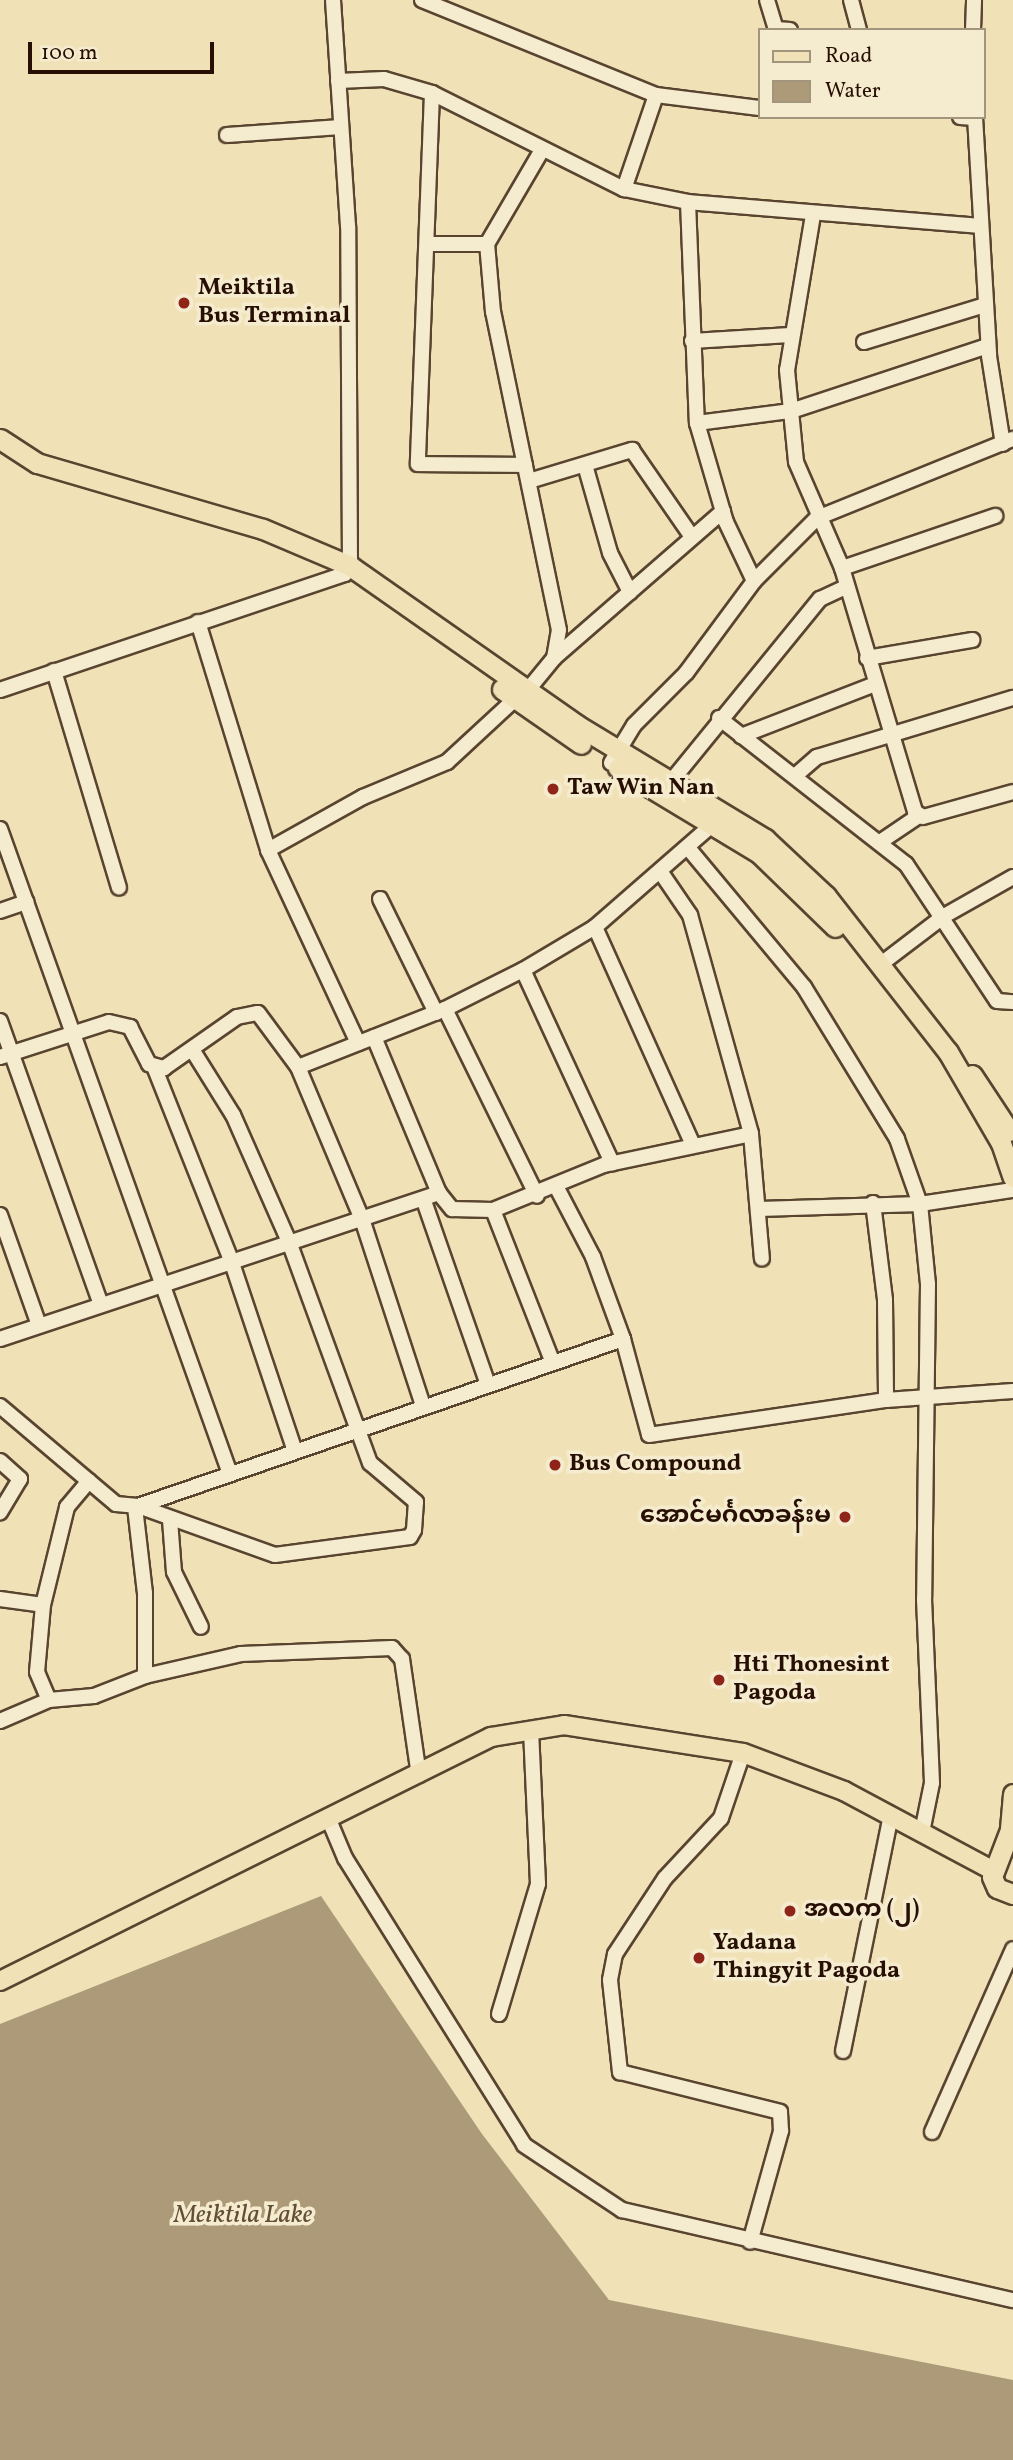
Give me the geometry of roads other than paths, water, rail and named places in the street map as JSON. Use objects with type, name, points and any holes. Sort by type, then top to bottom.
[{"type":"highway","points":[[0,439],[37,463],[263,529],[344,567],[521,695],[614,757],[795,866],[881,964],[899,993]]},
{"type":"highway","points":[[614,757],[669,784],[795,883],[899,993],[948,1052],[991,1097],[1013,1141]]},
{"type":"highway","points":[[948,1052],[1001,1143],[1013,1177]]},
{"type":"highway","points":[[1013,1794],[997,1888],[1013,1894]]},
{"type":"main road","points":[[0,1981],[329,1820],[491,1737],[564,1725],[743,1753],[891,1816],[922,1832],[1002,1860]]},
{"type":"street","points":[[0,690],[198,622],[344,567],[341,127],[333,0]]},
{"type":"street","points":[[422,0],[656,95],[758,108]]},
{"type":"street","points":[[767,0],[776,28]]},
{"type":"street","points":[[851,0],[858,28]]},
{"type":"street","points":[[973,28],[974,0]]},
{"type":"street","points":[[338,81],[384,79],[432,93],[624,189],[688,202],[813,215],[980,226]]},
{"type":"street","points":[[432,93],[418,464],[525,465]]},
{"type":"street","points":[[624,189],[656,95]]},
{"type":"street","points":[[614,757],[754,581],[817,518],[1008,441],[988,346],[975,119]]},
{"type":"street","points":[[227,135],[341,127]]},
{"type":"street","points":[[542,150],[487,244],[493,312],[555,595],[554,658]]},
{"type":"street","points":[[688,202],[697,423],[723,511],[754,581]]},
{"type":"street","points":[[813,215],[790,335],[796,462],[817,518],[842,568],[890,733],[920,815]]},
{"type":"street","points":[[428,244],[487,244]]},
{"type":"street","points":[[864,342],[985,305]]},
{"type":"street","points":[[692,341],[790,335]]},
{"type":"street","points":[[697,423],[792,411],[988,346]]},
{"type":"street","points":[[529,481],[632,450],[692,537]]},
{"type":"street","points":[[584,465],[610,553],[630,592]]},
{"type":"street","points":[[268,850],[363,797],[447,762],[521,695],[554,658],[723,511]]},
{"type":"street","points":[[842,568],[995,516]]},
{"type":"street","points":[[669,784],[719,718],[820,599],[846,587]]},
{"type":"street","points":[[198,622],[268,850],[358,1042]]},
{"type":"street","points":[[867,658],[972,640]]},
{"type":"street","points":[[54,671],[119,887]]},
{"type":"street","points":[[741,736],[875,684]]},
{"type":"street","points":[[796,775],[817,757],[1013,698]]},
{"type":"street","points":[[719,718],[796,775],[906,864],[944,916],[997,1000],[1013,1002]]},
{"type":"street","points":[[880,842],[920,815],[1013,792]]},
{"type":"street","points":[[298,1067],[441,1011],[523,970],[595,927],[662,874],[717,821]]},
{"type":"street","points":[[0,829],[230,1474]]},
{"type":"street","points":[[689,849],[804,986],[897,1139],[920,1204],[928,1284],[923,1396],[932,1783],[922,1832]]},
{"type":"street","points":[[662,874],[690,915],[751,1134],[762,1259]]},
{"type":"street","points":[[881,964],[944,916],[1013,877]]},
{"type":"street","points":[[380,899],[537,1196]]},
{"type":"street","points":[[0,911],[26,902]]},
{"type":"street","points":[[595,927],[692,1143]]},
{"type":"street","points":[[523,970],[612,1163]]},
{"type":"street","points":[[155,1069],[193,1051],[237,1017],[258,1013],[298,1067],[363,1222],[423,1406]]},
{"type":"street","points":[[0,1021],[6,1055],[101,1305]]},
{"type":"street","points":[[6,1055],[109,1022],[130,1027],[155,1069],[231,1261],[295,1451]]},
{"type":"street","points":[[374,1037],[439,1193],[452,1209],[494,1210],[537,1196],[612,1163],[692,1143],[751,1134]]},
{"type":"street","points":[[0,1406],[116,1504],[136,1506],[275,1555],[410,1537],[414,1498],[370,1463],[290,1244],[233,1115],[193,1051]]},
{"type":"street","points":[[557,1188],[593,1257],[624,1339],[649,1435],[886,1400],[1013,1391]]},
{"type":"street","points":[[759,1209],[873,1203],[920,1204],[1013,1190]]},
{"type":"street","points":[[0,1339],[231,1261],[363,1222],[424,1201],[439,1193]]},
{"type":"street","points":[[424,1201],[488,1385]]},
{"type":"street","points":[[873,1203],[885,1300],[886,1400]]},
{"type":"street","points":[[494,1210],[553,1363]]},
{"type":"street","points":[[0,1214],[39,1325]]},
{"type":"street","points":[[136,1506],[624,1339]]},
{"type":"street","points":[[0,1461],[20,1479],[0,1512]]},
{"type":"street","points":[[49,1700],[37,1671],[43,1605],[67,1507],[89,1481]]},
{"type":"street","points":[[136,1506],[145,1593],[145,1675]]},
{"type":"street","points":[[170,1520],[174,1572],[201,1627]]},
{"type":"street","points":[[0,1599],[43,1605]]},
{"type":"street","points":[[0,1721],[49,1700],[94,1696],[145,1675],[241,1654],[392,1648],[402,1659],[419,1775]]},
{"type":"street","points":[[499,2014],[538,1884],[531,1729]]},
{"type":"street","points":[[743,1753],[721,1818],[665,1878],[615,1954],[610,1980],[620,2072],[780,2112],[781,2132],[750,2242]]},
{"type":"street","points":[[843,2051],[891,1816]]},
{"type":"street","points":[[329,1820],[345,1858],[524,2145],[622,2210],[750,2242],[1013,2301]]},
{"type":"street","points":[[932,2132],[1013,1949]]},
{"type":"water","name":"Meiktila Lake","points":[[321,1896],[482,2134],[609,2300],[1013,2380],[1013,2460],[0,2460],[0,2024]]},
{"type":"place","name":"Meiktila Bus Terminal","points":[[184,303]]},
{"type":"place","name":"Taw Win Nan","points":[[553,789]]},
{"type":"place","name":"Bus Compound","points":[[555,1465]]},
{"type":"place","name":"အောင်မင်္ဂလာခန်းမ","points":[[845,1517]]},
{"type":"place","name":"Hti Thonesint Pagoda","points":[[719,1680]]},
{"type":"place","name":"အလက (၂)","points":[[790,1911]]},
{"type":"place","name":"Yadana Thingyit Pagoda","points":[[699,1958]]}]
